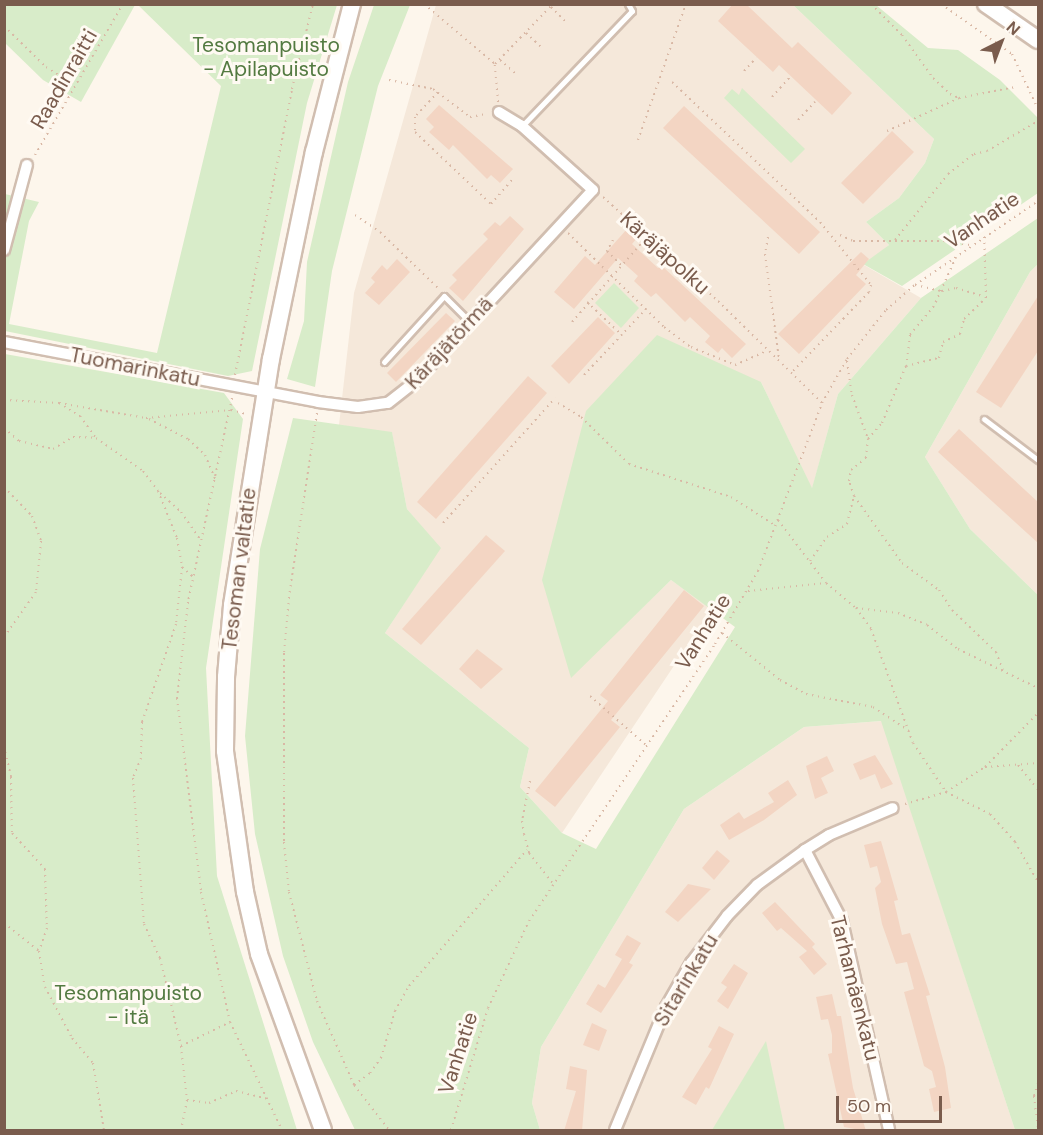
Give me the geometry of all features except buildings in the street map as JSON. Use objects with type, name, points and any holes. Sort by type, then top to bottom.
[{"type":"main road","name":"Tesoman valtatie","points":[[322,1131],[259,954],[245,892],[225,751],[232,605],[266,392],[311,164],[352,4]]},
{"type":"main road","points":[[986,4],[1034,38]]},
{"type":"street","points":[[499,112],[522,126],[593,190]]},
{"type":"street","points":[[4,250],[27,165]]},
{"type":"street","name":"Käräjätörmä","points":[[266,392],[358,408],[388,403],[414,383],[593,190]]},
{"type":"street","name":"Tuomarinkatu","points":[[4,342],[266,392]]},
{"type":"street","name":"Sitarinkatu","points":[[615,1131],[651,1040],[691,963],[727,916],[757,885],[829,835],[893,808]]},
{"type":"street","name":"Tarhamäenkatu","points":[[806,850],[842,921],[889,1131]]},
{"type":"lane","points":[[522,126],[632,11],[628,4]]},
{"type":"lane","points":[[1034,38],[1038,51]]},
{"type":"lane","points":[[384,362],[444,296],[470,322]]},
{"type":"lane","points":[[984,419],[1038,459]]},
{"type":"path","name":"Raadinraitti","points":[[27,165],[123,4]]},
{"type":"path","points":[[233,385],[312,4]]},
{"type":"path","points":[[389,80],[438,92],[470,117],[499,112],[495,64],[424,4]]},
{"type":"path","points":[[638,140],[686,4]]},
{"type":"path","points":[[871,4],[903,35],[933,78],[959,98]]},
{"type":"path","points":[[941,4],[1011,54],[1038,108]]},
{"type":"path","points":[[495,64],[552,6],[566,22]]},
{"type":"path","points":[[4,26],[46,67],[76,86]]},
{"type":"path","points":[[526,33],[541,47]]},
{"type":"path","points":[[744,70],[756,58]]},
{"type":"path","points":[[500,60],[516,74]]},
{"type":"path","points":[[772,97],[790,77]]},
{"type":"path","points":[[672,82],[820,222],[871,285],[869,292],[791,373]]},
{"type":"path","points":[[887,131],[959,98],[1015,87]]},
{"type":"path","points":[[438,92],[415,117],[415,132],[491,204],[512,180]]},
{"type":"path","points":[[798,120],[815,102]]},
{"type":"path","points":[[895,240],[948,174],[974,154],[987,151],[1038,121]]},
{"type":"path","name":"Käräjäpolku","points":[[593,190],[647,237],[822,403]]},
{"type":"path","name":"Vanhatie","points":[[451,1131],[488,1008],[529,921],[722,633],[746,591],[777,527],[822,403],[847,359],[886,310],[915,285],[984,235],[1038,201]]},
{"type":"path","points":[[355,215],[421,269],[444,296]]},
{"type":"path","points":[[560,226],[646,309],[691,347],[720,361],[735,365],[768,350]]},
{"type":"path","points":[[840,235],[853,241],[895,240],[970,245]]},
{"type":"path","points":[[906,366],[939,358],[943,342],[960,334],[964,319],[986,298],[984,235]]},
{"type":"path","points":[[572,322],[587,302],[647,237]]},
{"type":"path","points":[[768,237],[765,254],[779,361]]},
{"type":"path","points":[[613,240],[607,251],[621,265]]},
{"type":"path","points":[[868,439],[882,423],[906,366],[910,335],[942,291],[957,255]]},
{"type":"path","points":[[915,285],[942,291],[956,288],[986,298]]},
{"type":"path","points":[[587,302],[622,335]]},
{"type":"path","points":[[584,375],[646,309]]},
{"type":"path","points":[[847,359],[852,395],[868,439],[866,458],[851,470],[849,481],[854,496],[902,563],[939,590],[952,610],[996,652],[1003,670]]},
{"type":"path","points":[[442,523],[555,399]]},
{"type":"path","points":[[4,400],[59,403],[146,418],[231,410]]},
{"type":"path","points":[[59,403],[80,416],[96,438],[143,471],[158,491],[181,512],[201,541]]},
{"type":"path","points":[[558,403],[581,417],[629,464],[731,497],[777,527]]},
{"type":"path","points":[[317,411],[289,597],[284,653],[284,842],[289,892],[300,946],[317,1001],[354,1085],[389,1131]]},
{"type":"path","points":[[146,418],[188,439],[205,455],[215,479]]},
{"type":"path","points":[[4,428],[19,441],[53,448],[73,437],[96,438]]},
{"type":"path","points":[[4,487],[32,516],[41,541],[36,592],[4,637]]},
{"type":"path","points":[[158,491],[177,538],[182,567],[176,624],[141,722],[141,758],[132,778],[144,924],[160,958],[182,1046],[187,1100],[182,1131]]},
{"type":"path","points":[[810,561],[827,537],[847,524],[854,496]]},
{"type":"path","points":[[778,520],[826,583],[856,608],[871,629],[908,730],[946,792],[990,814],[1015,842],[1038,882]]},
{"type":"path","points":[[182,567],[194,577]]},
{"type":"path","points":[[746,591],[826,583]]},
{"type":"path","points":[[856,608],[898,613],[927,626],[958,649],[1038,688]]},
{"type":"path","points":[[722,633],[780,680],[806,694],[873,706],[908,730]]},
{"type":"path","points":[[590,696],[647,746]]},
{"type":"path","points":[[893,808],[946,792],[985,767],[1038,712]]},
{"type":"path","points":[[4,746],[12,777],[12,833],[45,868],[47,928],[39,951],[45,987],[72,1038],[93,1063],[104,1131]]},
{"type":"path","points":[[1017,763],[1038,790]]},
{"type":"path","points":[[985,767],[1038,763]]},
{"type":"path","points":[[530,781],[522,820],[527,850],[553,884]]},
{"type":"path","points":[[354,1085],[370,1073],[381,1058],[395,1011],[409,986],[527,850]]},
{"type":"path","points":[[4,923],[39,951]]},
{"type":"path","points":[[182,1046],[230,1023]]},
{"type":"path","points":[[1038,1083],[1034,1096],[1038,1128]]},
{"type":"path","points":[[187,1100],[209,1103],[236,1091],[267,1098]]},
{"type":"shaded area","points":[[436,5],[793,5],[934,139],[925,163],[899,198],[866,222],[889,245],[864,265],[921,298],[838,394],[812,489],[761,382],[570,677],[671,580],[712,609],[562,833],[520,787],[529,748],[385,633],[440,548],[407,509],[392,433],[339,425],[354,293]]},
{"type":"shaded area","points":[[1038,264],[1038,595],[970,529],[925,457],[1030,272]]},
{"type":"shaded area","points":[[882,721],[1015,1130],[540,1130],[532,1103],[541,1047],[684,809],[804,727]]},
{"type":"green space","points":[[4,5],[135,5],[81,102],[43,80],[5,43]]},
{"type":"green space","name":"Tesomanpuisto - Apilapuisto","points":[[138,5],[337,5],[307,103],[252,371],[228,376],[5,331],[5,194],[39,202],[29,221],[9,324],[157,353],[221,86]]},
{"type":"green space","points":[[374,5],[410,5],[378,86],[332,271],[315,387],[287,379],[304,321],[307,262],[348,82]]},
{"type":"green space","points":[[793,5],[876,5],[928,48],[958,50],[1000,80],[1038,118],[1038,193],[902,286],[863,264],[889,245],[866,222],[899,198],[925,163],[934,139]]},
{"type":"green space","points":[[742,88],[805,149],[791,163],[724,98],[732,89],[739,95]]},
{"type":"green space","points":[[1038,218],[1038,264],[1030,272],[925,457],[970,529],[1038,595],[1038,1130],[1015,1130],[881,721],[804,727],[684,809],[541,1047],[532,1103],[540,1130],[355,1130],[313,1042],[283,956],[255,834],[245,736],[260,549],[293,418],[392,432],[407,509],[441,548],[385,633],[529,748],[520,787],[562,833],[596,849],[735,627],[671,580],[571,678],[542,580],[586,411],[657,335],[761,382],[812,488],[838,394],[921,298]]},
{"type":"green space","points":[[614,283],[639,308],[621,328],[595,303]]},
{"type":"green space","name":"Tesomanpuisto - itä","points":[[5,354],[224,393],[243,419],[206,668],[217,876],[297,1130],[5,1130]]},
{"type":"green space","points":[[766,1041],[785,1130],[712,1130]]}]
